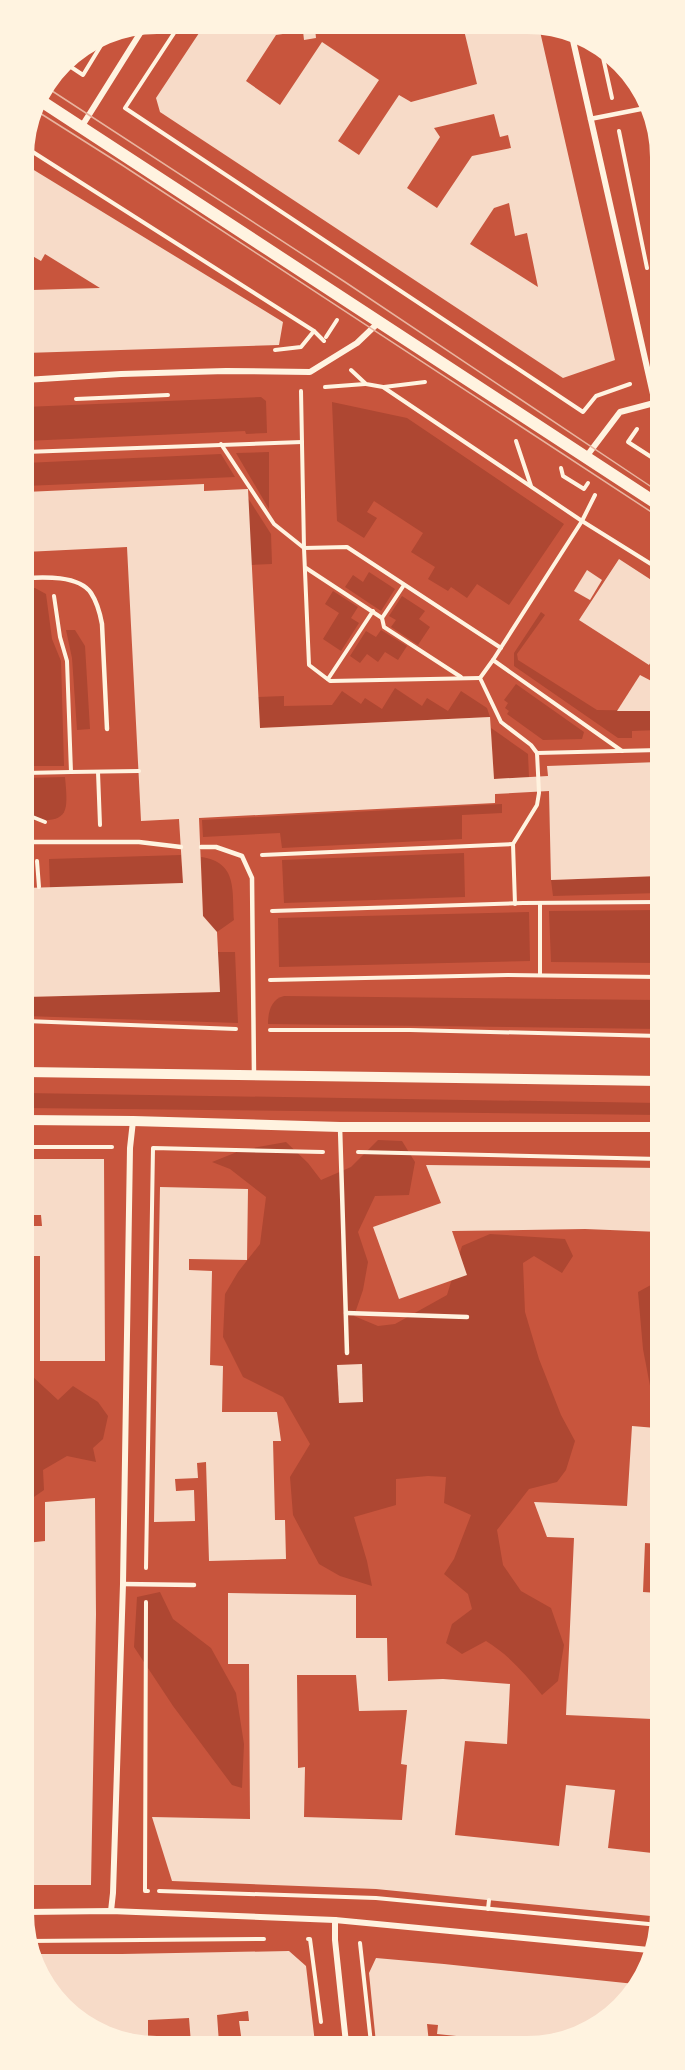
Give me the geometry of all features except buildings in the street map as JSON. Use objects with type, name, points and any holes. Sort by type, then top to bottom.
[{"type":"main road","points":[[47,105],[650,499]]},
{"type":"street","points":[[82,126],[138,36]]},
{"type":"street","points":[[574,44],[650,373]]},
{"type":"street","points":[[35,379],[226,371],[310,372],[357,343],[379,322]]},
{"type":"street","points":[[586,457],[620,412],[650,405]]},
{"type":"street","points":[[34,1072],[650,1081]]},
{"type":"street","points":[[34,1120],[340,1127],[650,1127]]},
{"type":"street","points":[[111,1911],[123,1584],[130,1148],[133,1121]]},
{"type":"street","points":[[34,1912],[111,1911],[335,1920],[644,1950]]},
{"type":"street","points":[[335,1920],[345,2036]]},
{"type":"lane","points":[[590,119],[640,109]]},
{"type":"lane","points":[[35,578],[71,580],[90,591],[98,607],[102,624],[107,729]]},
{"type":"lane","points":[[36,842],[140,842],[181,846]]},
{"type":"lane","points":[[201,847],[216,847],[242,856],[252,878],[254,1074]]},
{"type":"lane","points":[[340,1127],[347,1353]]},
{"type":"lane","points":[[346,1313],[467,1317]]},
{"type":"lane","points":[[123,1584],[194,1585]]},
{"type":"path","points":[[173,34],[125,108],[583,412],[596,396],[630,386]]},
{"type":"path","points":[[74,69],[83,75],[99,50]]},
{"type":"path","points":[[604,62],[649,275]]},
{"type":"path","points":[[35,153],[314,331],[324,340],[327,350]]},
{"type":"path","points":[[346,366],[366,384],[383,387],[425,382]]},
{"type":"path","points":[[383,387],[582,521],[650,563]]},
{"type":"path","points":[[301,390],[309,665],[328,679],[480,678]]},
{"type":"path","points":[[71,399],[175,395]]},
{"type":"path","points":[[516,441],[532,486]]},
{"type":"path","points":[[35,452],[302,442]]},
{"type":"path","points":[[628,442],[650,456]]},
{"type":"path","points":[[221,444],[274,524],[304,548],[347,547],[501,648]]},
{"type":"path","points":[[480,678],[582,521],[595,495]]},
{"type":"path","points":[[305,567],[373,611],[382,618],[384,627],[463,679]]},
{"type":"path","points":[[50,577],[60,637],[67,661],[71,772]]},
{"type":"path","points":[[382,618],[404,585]]},
{"type":"path","points":[[328,679],[373,611]]},
{"type":"path","points":[[493,660],[622,751]]},
{"type":"path","points":[[480,678],[501,722],[531,745],[537,753],[539,793],[537,805],[513,844],[515,904]]},
{"type":"path","points":[[537,753],[650,750]]},
{"type":"path","points":[[35,773],[139,771]]},
{"type":"path","points":[[98,772],[101,843]]},
{"type":"path","points":[[36,842],[39,887]]},
{"type":"path","points":[[242,856],[513,844]]},
{"type":"path","points":[[253,912],[540,903],[650,902]]},
{"type":"path","points":[[540,903],[540,975]]},
{"type":"path","points":[[254,980],[540,975],[650,976]]},
{"type":"path","points":[[35,1021],[255,1029],[650,1036]]},
{"type":"path","points":[[34,1147],[112,1147]]},
{"type":"path","points":[[649,1924],[376,1898],[177,1890],[145,1892],[144,1815],[153,1148],[650,1159]]},
{"type":"path","points":[[488,1909],[489,1900]]},
{"type":"path","points":[[38,1941],[272,1939]]},
{"type":"path","points":[[302,1939],[310,1939],[322,2032]]},
{"type":"path","points":[[360,1941],[370,2036]]},
{"type":"shaded area","points":[[261,397],[266,401],[267,433],[246,434],[245,431],[35,441],[35,407]]},
{"type":"shaded area","points":[[332,402],[407,418],[564,524],[509,605],[477,584],[467,598],[451,587],[448,591],[428,579],[435,567],[411,552],[423,533],[374,501],[367,512],[377,518],[364,538],[337,521]]},
{"type":"shaded area","points":[[269,452],[269,509],[236,453]]},
{"type":"shaded area","points":[[221,454],[235,477],[35,486],[35,463]]},
{"type":"shaded area","points":[[248,498],[271,534],[272,564],[251,565]]},
{"type":"shaded area","points":[[369,572],[395,589],[381,611],[345,587],[353,575],[363,582]]},
{"type":"shaded area","points":[[35,588],[46,594],[52,639],[61,661],[64,766],[35,766]]},
{"type":"shaded area","points":[[333,591],[358,607],[351,618],[359,623],[341,651],[323,639],[339,613],[325,604]]},
{"type":"shaded area","points":[[402,596],[425,611],[419,619],[430,627],[418,645],[391,627],[396,620],[389,616]]},
{"type":"shaded area","points":[[541,612],[545,615],[517,654],[518,660],[597,710],[650,711],[650,730],[632,731],[632,738],[618,738],[514,666],[514,653]]},
{"type":"shaded area","points":[[66,630],[75,630],[85,646],[90,729],[77,730],[72,658]]},
{"type":"shaded area","points":[[381,630],[407,646],[398,660],[385,652],[378,662],[367,654],[360,663],[350,656],[366,631],[376,637]]},
{"type":"shaded area","points":[[516,684],[584,732],[582,739],[543,740],[507,714],[509,711],[505,708],[508,703],[504,700]]},
{"type":"shaded area","points":[[395,688],[422,706],[427,698],[448,711],[461,691],[487,708],[490,717],[260,728],[258,697],[284,696],[284,706],[332,705],[342,691],[361,704],[365,698],[382,709]]},
{"type":"shaded area","points":[[491,728],[528,754],[529,777],[494,779]]},
{"type":"shaded area","points":[[65,777],[66,801],[62,815],[50,820],[35,820],[35,778]]},
{"type":"shaded area","points":[[502,804],[502,813],[462,815],[462,839],[282,848],[280,833],[203,837],[202,820]]},
{"type":"shaded area","points":[[464,853],[465,897],[284,903],[282,860]]},
{"type":"shaded area","points":[[181,855],[183,883],[50,888],[49,859]]},
{"type":"shaded area","points":[[201,857],[221,865],[231,880],[234,920],[217,932],[203,916]]},
{"type":"shaded area","points":[[650,876],[650,893],[553,896],[551,880]]},
{"type":"shaded area","points":[[650,910],[650,963],[551,962],[549,911]]},
{"type":"shaded area","points":[[529,912],[530,961],[279,967],[278,918]]},
{"type":"shaded area","points":[[218,952],[235,952],[238,1023],[35,1016],[35,997],[219,992]]},
{"type":"shaded area","points":[[284,996],[650,1000],[650,1029],[268,1024],[271,1007]]},
{"type":"shaded area","points":[[34,1093],[650,1103],[650,1115],[34,1108]]},
{"type":"shaded area","points":[[378,1140],[402,1141],[415,1162],[409,1195],[375,1196],[358,1232],[368,1262],[363,1290],[354,1316],[378,1326],[395,1324],[447,1295],[462,1246],[490,1234],[565,1239],[573,1256],[562,1273],[534,1256],[523,1263],[525,1312],[539,1359],[561,1415],[575,1441],[566,1470],[557,1482],[529,1489],[497,1530],[503,1565],[521,1591],[551,1608],[564,1645],[558,1681],[542,1695],[523,1672],[486,1641],[462,1654],[446,1643],[452,1624],[472,1609],[468,1594],[444,1574],[454,1559],[471,1515],[444,1503],[446,1477],[396,1479],[396,1505],[354,1517],[372,1586],[340,1576],[319,1564],[293,1515],[290,1477],[310,1444],[283,1397],[243,1377],[223,1337],[225,1294],[238,1272],[260,1244],[266,1197],[230,1169],[212,1162],[242,1150],[286,1142],[308,1163],[321,1180],[351,1167]]},
{"type":"shaded area","points":[[650,1285],[650,1386],[643,1349],[638,1292]]},
{"type":"shaded area","points":[[34,1378],[58,1400],[73,1386],[98,1402],[108,1416],[103,1439],[93,1448],[96,1462],[67,1456],[43,1470],[44,1490],[34,1497]]},
{"type":"shaded area","points":[[160,1592],[173,1619],[211,1648],[236,1693],[244,1744],[242,1788],[232,1785],[173,1706],[134,1647],[137,1597]]},
{"type":"tram line","points":[[53,92],[345,282],[650,486]]},
{"type":"tram line","points":[[43,115],[650,511]]}]
